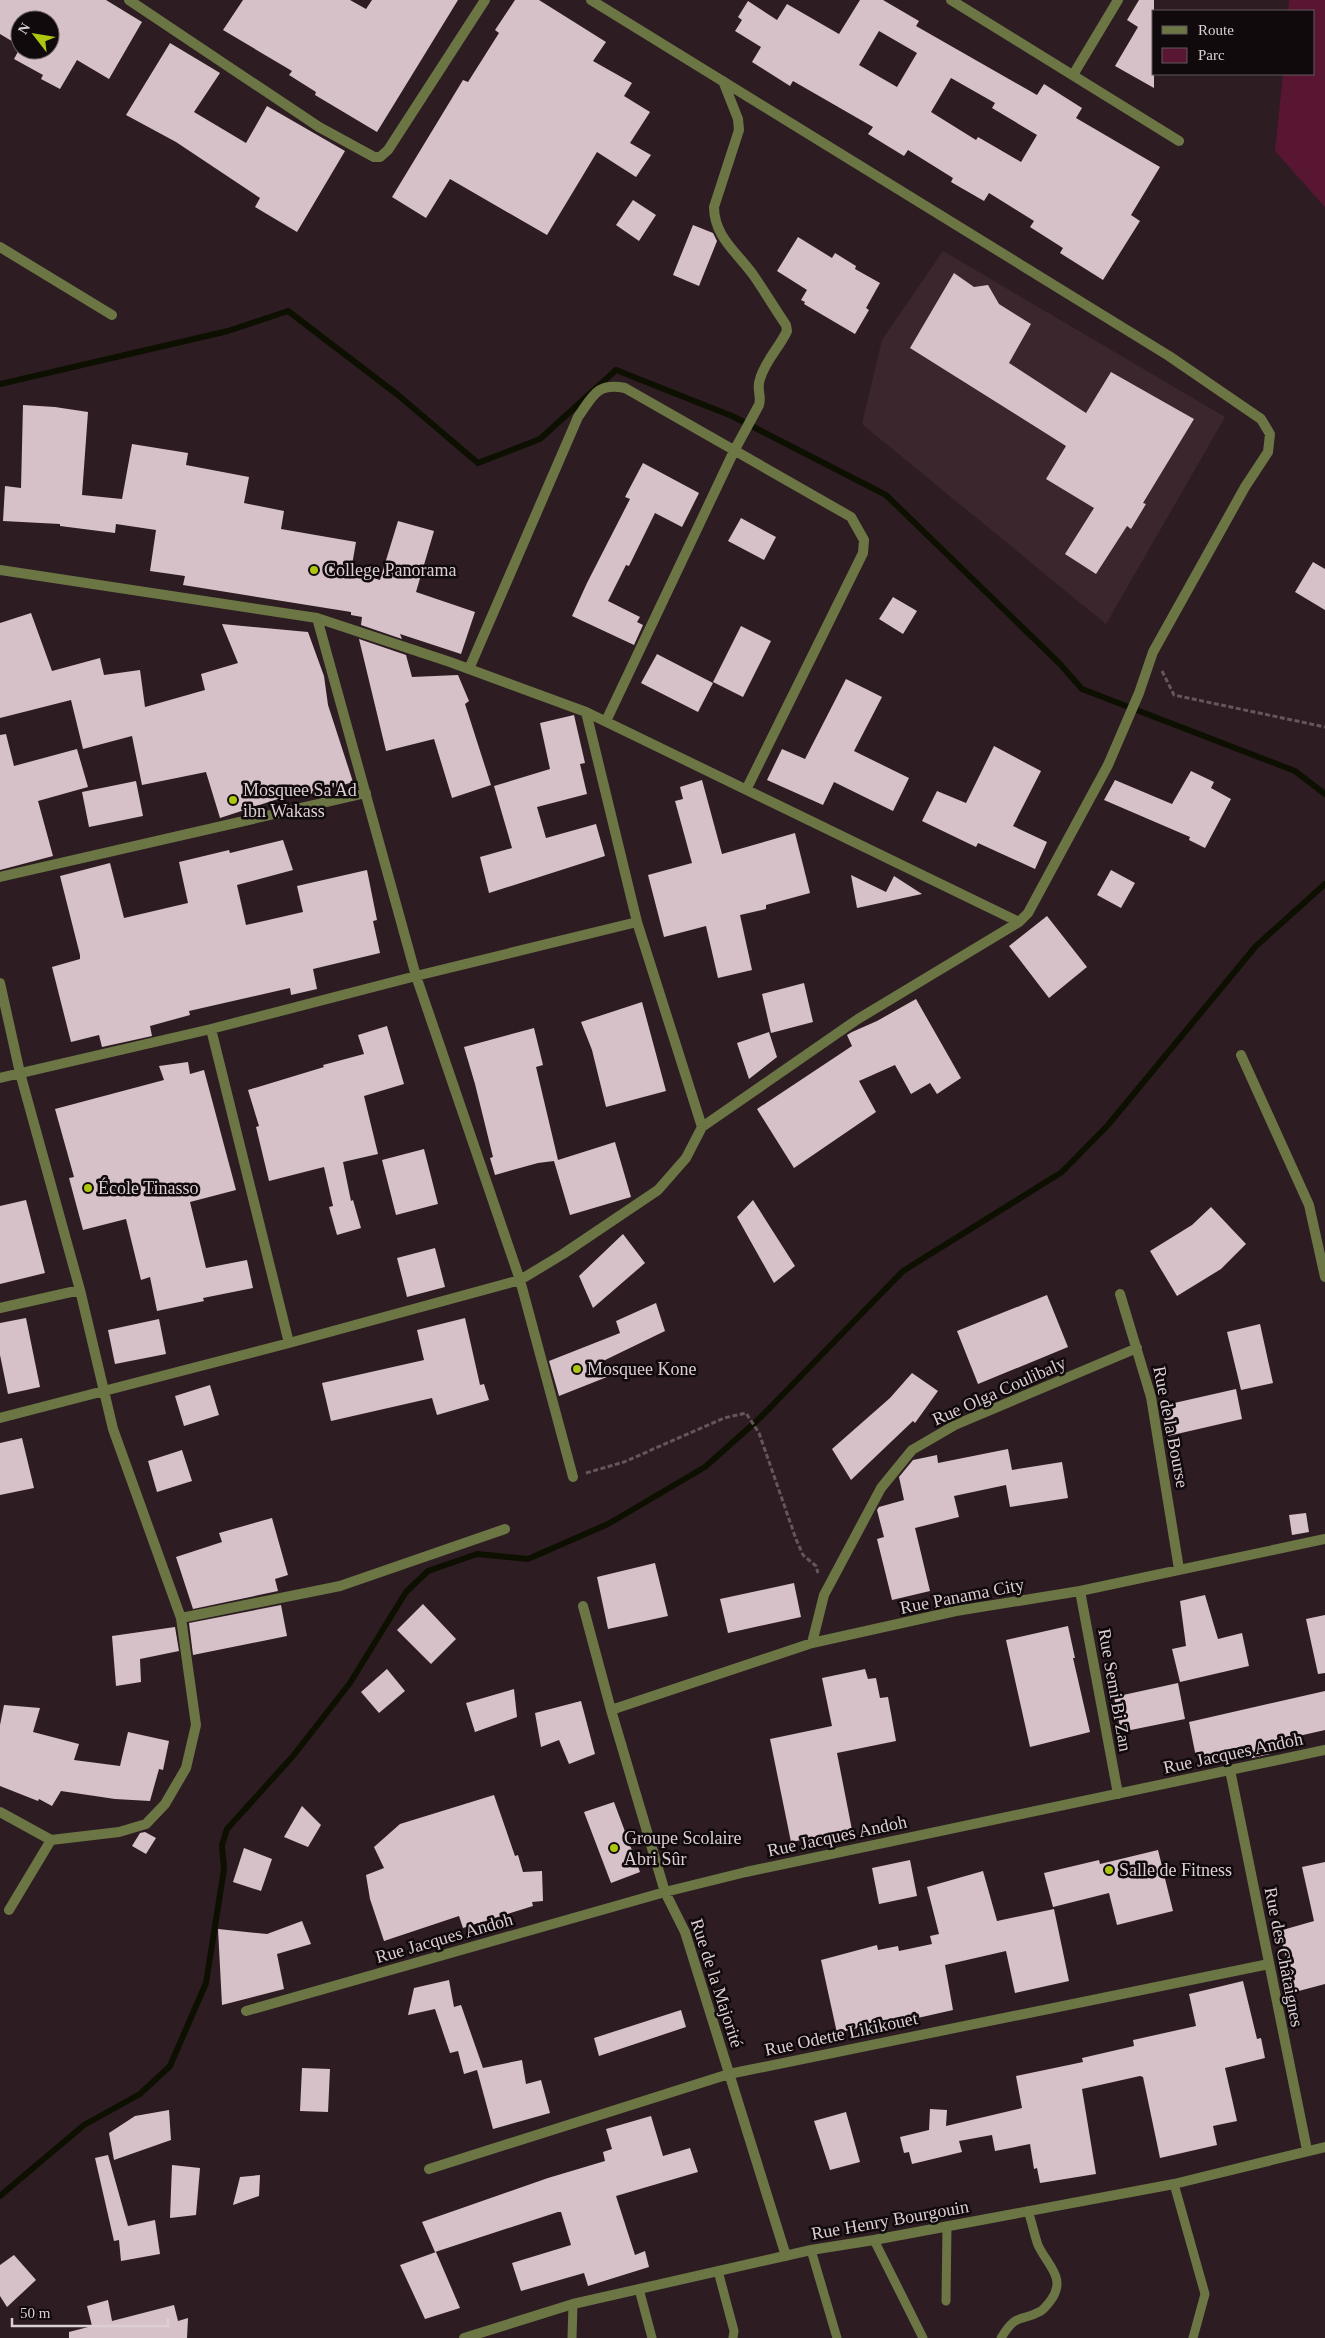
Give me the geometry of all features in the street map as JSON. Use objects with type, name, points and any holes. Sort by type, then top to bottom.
[{"type":"street","points":[[129,0],[320,127],[374,158],[380,157],[388,150],[485,0]]},
{"type":"street","points":[[0,1418],[289,1344],[520,1280],[563,1254],[658,1190],[686,1158],[702,1127],[858,1019],[1019,922],[1028,913],[1108,765],[1139,693],[1153,652],[1245,488],[1268,452],[1270,434],[1261,419],[1169,356],[591,0]]},
{"type":"street","points":[[952,0],[1179,141]]},
{"type":"street","points":[[1072,75],[1118,0]]},
{"type":"street","points":[[606,721],[734,451],[760,402],[757,389],[764,366],[787,331],[786,325],[752,274],[722,238],[714,218],[714,207],[739,130],[738,119],[723,81]]},
{"type":"street","points":[[0,247],[112,315]]},
{"type":"street","points":[[469,669],[578,417],[599,389],[611,385],[626,388],[851,516],[864,540],[862,553],[747,788]]},
{"type":"street","points":[[0,570],[317,618],[469,669],[606,721],[1019,922]]},
{"type":"street","points":[[317,618],[416,976],[520,1280],[573,1477]]},
{"type":"street","points":[[586,712],[637,922],[702,1127]]},
{"type":"street","points":[[0,877],[366,793]]},
{"type":"street","points":[[0,1078],[211,1029],[637,922]]},
{"type":"street","points":[[0,983],[20,1074],[80,1290],[113,1429],[181,1618],[196,1725],[186,1768],[166,1804],[146,1824],[119,1832],[51,1840],[0,1812]]},
{"type":"street","points":[[211,1029],[289,1344]]},
{"type":"street","points":[[1241,1055],[1309,1204],[1325,1277]]},
{"type":"street","points":[[0,1308],[80,1290]]},
{"type":"street","name":"Rue de la Bourse","points":[[1120,1294],[1151,1397],[1179,1569]]},
{"type":"street","name":"Rue Olga Coulibaly","points":[[812,1643],[824,1595],[881,1488],[912,1450],[955,1425],[1137,1348]]},
{"type":"street","points":[[181,1618],[340,1586],[505,1529]]},
{"type":"street","name":"Rue Panama City","points":[[611,1710],[812,1643],[956,1611],[1080,1591],[1325,1539]]},
{"type":"street","name":"Rue Semi Bi Zan","points":[[1080,1591],[1118,1794]]},
{"type":"street","name":"Rue de la Majorité","points":[[583,1606],[611,1710],[665,1892],[685,1932],[786,2256]]},
{"type":"street","name":"Rue Jacques Andoh","points":[[246,2011],[665,1892],[756,1870],[1325,1750]]},
{"type":"street","name":"Rue des Châtaignes","points":[[1230,1770],[1307,2150]]},
{"type":"street","points":[[9,1910],[51,1840]]},
{"type":"street","name":"Rue Odette Likikouet","points":[[429,2169],[729,2074],[1269,1964]]},
{"type":"street","name":"Rue Henry Bourgouin","points":[[464,2338],[572,2304],[811,2250],[1174,2184],[1325,2147]]},
{"type":"lane","points":[[1174,2184],[1205,2294],[1193,2338]]},
{"type":"lane","points":[[1002,2338],[1009,2324],[1014,2320],[1040,2311],[1047,2306],[1058,2285],[1057,2274],[1038,2243],[1028,2211]]},
{"type":"lane","points":[[946,2301],[947,2226]]},
{"type":"lane","points":[[874,2240],[922,2338]]},
{"type":"lane","points":[[811,2250],[837,2338]]},
{"type":"lane","points":[[718,2272],[734,2331],[733,2338]]},
{"type":"lane","points":[[639,2289],[652,2338]]},
{"type":"lane","points":[[572,2304],[572,2338]]},
{"type":"path","points":[[1153,652],[1174,695],[1325,727]]},
{"type":"path","points":[[573,1477],[624,1462],[724,1418],[746,1413],[759,1433],[803,1555],[816,1566],[824,1595]]},
{"type":"shaded area","points":[[943,251],[1225,417],[1106,624],[862,424],[882,340]]},
{"type":"green space","points":[[1289,0],[1325,0],[1325,207],[1275,151],[1283,75],[1315,75],[1315,10],[1288,10]]},
{"type":"building","points":[[0,0],[106,0],[142,22],[109,79],[77,60],[60,89],[41,79],[43,75],[16,60],[60,60],[60,10],[10,10],[10,40],[0,34]]},
{"type":"building","points":[[243,0],[350,0],[366,9],[372,0],[458,0],[377,132],[315,95],[316,92],[289,75],[292,71],[223,30]]},
{"type":"building","points":[[515,0],[539,0],[606,42],[593,61],[632,83],[624,96],[650,112],[630,143],[651,155],[636,177],[597,152],[547,235],[450,179],[426,218],[392,197],[463,80],[468,82],[499,33],[495,30]]},
{"type":"building","points":[[860,0],[883,0],[919,21],[916,26],[1037,95],[1044,84],[1082,108],[1076,118],[1160,167],[1131,215],[1140,221],[1103,280],[1060,253],[1063,248],[1030,227],[1034,221],[989,193],[984,201],[951,182],[953,178],[908,150],[904,156],[868,134],[873,127],[793,81],[790,86],[752,62],[761,47],[735,31],[742,20],[738,17],[748,1],[777,20],[787,4],[839,34]],"holes":[[[879,31],[917,53],[897,87],[859,65]],[[951,78],[995,103],[992,108],[1037,135],[1021,162],[978,137],[976,140],[931,112]]]},
{"type":"building","points":[[1139,0],[1154,0],[1154,10],[1152,10],[1152,75],[1154,75],[1154,88],[1115,66],[1138,27],[1127,20]]},
{"type":"building","points":[[170,43],[220,73],[194,112],[246,143],[267,106],[345,151],[297,232],[255,207],[260,198],[176,142],[126,115]]},
{"type":"building","points":[[633,200],[656,215],[639,241],[616,225]]},
{"type":"building","points":[[693,225],[713,233],[717,241],[699,286],[673,275]]},
{"type":"building","points":[[798,237],[832,258],[835,253],[856,266],[855,269],[880,283],[866,308],[869,310],[855,334],[804,304],[805,302],[801,300],[807,290],[777,271]]},
{"type":"building","points":[[954,273],[974,287],[988,285],[999,304],[1031,324],[1009,363],[1086,413],[1111,372],[1194,419],[1143,503],[1146,504],[1131,529],[1127,526],[1096,574],[1065,554],[1094,508],[1046,479],[1066,446],[910,348]]},
{"type":"building","points":[[23,405],[88,412],[82,495],[122,499],[132,444],[188,453],[186,465],[249,477],[244,503],[284,511],[281,529],[356,542],[351,571],[380,580],[398,521],[434,531],[416,592],[475,612],[461,654],[400,634],[402,639],[361,625],[362,617],[351,615],[351,612],[183,585],[185,576],[150,571],[156,530],[116,524],[115,533],[60,526],[60,524],[3,521],[5,486],[21,488]]},
{"type":"building","points":[[643,463],[699,493],[682,527],[655,513],[629,566],[626,565],[608,601],[640,617],[637,622],[643,625],[634,645],[572,616],[630,499],[625,497]]},
{"type":"building","points":[[741,518],[776,537],[764,560],[728,541]]},
{"type":"building","points":[[1313,562],[1325,569],[1325,610],[1295,592]]},
{"type":"building","points":[[893,597],[917,611],[903,634],[879,619]]},
{"type":"building","points":[[31,613],[52,671],[100,658],[104,675],[140,670],[145,707],[205,690],[201,674],[238,663],[222,624],[308,632],[324,676],[328,705],[353,782],[317,793],[287,796],[220,818],[206,772],[142,785],[132,736],[83,749],[71,700],[0,718],[0,623]]},
{"type":"building","points":[[741,626],[771,641],[743,697],[713,682]]},
{"type":"building","points":[[359,639],[406,655],[412,677],[458,675],[469,701],[465,704],[491,785],[452,798],[434,739],[386,751]]},
{"type":"building","points":[[657,654],[713,683],[698,712],[641,683]]},
{"type":"building","points":[[846,679],[882,697],[854,751],[909,778],[893,811],[834,782],[823,805],[767,780],[782,749],[805,759]]},
{"type":"building","points":[[574,715],[585,763],[580,764],[587,794],[537,807],[546,838],[596,824],[605,856],[489,893],[480,857],[512,848],[494,786],[550,769],[540,723]]},
{"type":"building","points":[[6,734],[14,766],[77,749],[88,787],[38,801],[53,856],[0,870],[0,735]]},
{"type":"building","points":[[994,746],[1041,771],[1013,826],[1047,842],[1035,869],[978,843],[976,847],[922,821],[937,791],[966,803]]},
{"type":"building","points":[[1191,771],[1214,782],[1211,788],[1231,799],[1205,848],[1189,840],[1190,837],[1104,800],[1115,780],[1172,804]]},
{"type":"building","points":[[702,780],[722,854],[795,833],[810,893],[766,905],[766,909],[740,915],[752,970],[718,978],[706,926],[664,937],[648,875],[692,863],[675,801],[683,799],[680,787]]},
{"type":"building","points":[[136,781],[143,816],[89,827],[82,792]]},
{"type":"building","points":[[283,840],[293,870],[237,885],[246,925],[303,912],[297,886],[367,870],[377,920],[373,921],[380,953],[313,969],[317,989],[291,995],[290,988],[189,1011],[190,1015],[150,1026],[152,1036],[102,1047],[99,1035],[71,1042],[52,967],[80,959],[80,955],[60,876],[110,863],[124,918],[188,903],[179,862],[229,850],[230,853]]},
{"type":"building","points":[[1111,870],[1135,883],[1121,908],[1097,895]]},
{"type":"building","points":[[851,875],[886,892],[894,876],[922,894],[857,908]]},
{"type":"building","points":[[1047,916],[1087,967],[1049,998],[1009,946]]},
{"type":"building","points":[[804,983],[813,1022],[771,1033],[762,994]]},
{"type":"building","points":[[916,999],[961,1078],[937,1094],[930,1083],[911,1094],[895,1065],[859,1081],[876,1112],[794,1168],[757,1109],[852,1046],[847,1035]]},
{"type":"building","points":[[642,1002],[666,1091],[606,1107],[592,1050],[581,1022]]},
{"type":"building","points":[[387,1026],[404,1084],[364,1096],[378,1154],[343,1162],[351,1201],[353,1200],[361,1228],[337,1235],[329,1207],[333,1206],[324,1167],[269,1181],[256,1127],[259,1126],[248,1090],[324,1067],[323,1065],[364,1054],[358,1035]]},
{"type":"building","points":[[534,1028],[543,1065],[536,1067],[558,1160],[615,1142],[631,1197],[570,1215],[554,1161],[538,1163],[495,1175],[490,1158],[493,1157],[464,1047]]},
{"type":"building","points":[[769,1032],[777,1057],[749,1079],[737,1043]]},
{"type":"building","points":[[188,1062],[190,1074],[204,1070],[236,1190],[190,1202],[206,1268],[247,1260],[253,1288],[203,1298],[204,1301],[157,1311],[150,1277],[141,1280],[126,1219],[83,1230],[69,1178],[74,1177],[55,1109],[164,1080],[159,1066]]},
{"type":"building","points":[[424,1149],[438,1204],[396,1215],[382,1160]]},
{"type":"building","points":[[26,1200],[45,1273],[0,1284],[0,1206]]},
{"type":"building","points":[[753,1200],[795,1266],[774,1283],[737,1217]]},
{"type":"building","points":[[1211,1207],[1246,1244],[1221,1269],[1177,1296],[1150,1251],[1192,1225]]},
{"type":"building","points":[[623,1234],[645,1263],[593,1308],[579,1276]]},
{"type":"building","points":[[435,1248],[445,1287],[407,1297],[397,1258]]},
{"type":"building","points":[[1047,1295],[1068,1347],[978,1384],[957,1331]]},
{"type":"building","points":[[656,1303],[665,1331],[601,1362],[607,1377],[559,1396],[549,1361],[620,1333],[616,1321]]},
{"type":"building","points":[[26,1318],[40,1387],[8,1394],[0,1355],[0,1323]]},
{"type":"building","points":[[465,1318],[480,1385],[484,1384],[489,1400],[437,1415],[432,1398],[331,1421],[322,1383],[424,1360],[417,1330]]},
{"type":"building","points":[[159,1319],[166,1354],[115,1364],[108,1330]]},
{"type":"building","points":[[1260,1324],[1273,1383],[1241,1390],[1227,1332]]},
{"type":"building","points":[[912,1373],[938,1391],[915,1423],[913,1421],[851,1480],[832,1449],[890,1398]]},
{"type":"building","points":[[210,1385],[219,1415],[184,1426],[175,1396]]},
{"type":"building","points":[[1236,1389],[1242,1419],[1168,1436],[1161,1406]]},
{"type":"building","points":[[22,1438],[34,1488],[0,1495],[0,1443]]},
{"type":"building","points":[[1008,1449],[1012,1470],[1062,1462],[1068,1498],[1010,1507],[1006,1485],[954,1496],[959,1517],[915,1528],[930,1591],[892,1600],[877,1539],[884,1537],[877,1510],[879,1507],[904,1500],[899,1477],[913,1460],[937,1455],[938,1463]]},
{"type":"building","points":[[182,1450],[192,1481],[157,1492],[148,1461]]},
{"type":"building","points":[[1306,1513],[1309,1532],[1292,1535],[1289,1515]]},
{"type":"building","points":[[272,1518],[288,1575],[275,1579],[278,1591],[193,1609],[176,1557],[222,1542],[219,1533]]},
{"type":"building","points":[[655,1563],[668,1616],[608,1629],[597,1577]]},
{"type":"building","points":[[794,1583],[801,1617],[728,1633],[720,1599]]},
{"type":"building","points":[[1205,1595],[1218,1639],[1242,1633],[1249,1666],[1180,1682],[1172,1649],[1186,1646],[1180,1601]]},
{"type":"building","points":[[423,1604],[456,1639],[431,1664],[397,1630]]},
{"type":"building","points":[[281,1605],[287,1636],[193,1655],[189,1623]]},
{"type":"building","points":[[1325,1615],[1325,1673],[1318,1674],[1306,1619]]},
{"type":"building","points":[[1068,1626],[1075,1658],[1073,1658],[1090,1732],[1030,1747],[1006,1640]]},
{"type":"building","points":[[175,1627],[179,1651],[140,1659],[141,1682],[116,1686],[112,1636]]},
{"type":"building","points":[[387,1669],[405,1691],[379,1713],[361,1692]]},
{"type":"building","points":[[865,1669],[868,1679],[876,1678],[880,1698],[888,1697],[896,1741],[837,1753],[852,1830],[791,1842],[770,1739],[832,1726],[822,1678]]},
{"type":"building","points":[[1178,1683],[1185,1719],[1121,1732],[1114,1697]]},
{"type":"building","points":[[514,1689],[517,1717],[475,1732],[466,1703]]},
{"type":"building","points":[[1325,1691],[1325,1730],[1268,1743],[1270,1754],[1252,1758],[1249,1745],[1196,1757],[1189,1722]]},
{"type":"building","points":[[581,1701],[595,1754],[569,1764],[559,1740],[541,1747],[535,1713]]},
{"type":"building","points":[[4,1705],[40,1708],[33,1732],[79,1744],[74,1760],[120,1766],[128,1732],[169,1741],[163,1770],[159,1769],[150,1801],[115,1799],[61,1791],[52,1806],[39,1799],[38,1801],[0,1786],[0,1725]]},
{"type":"building","points":[[494,1795],[515,1856],[518,1855],[523,1872],[542,1871],[543,1901],[532,1902],[533,1906],[463,1928],[459,1916],[384,1941],[370,1899],[366,1875],[384,1868],[374,1847],[400,1824]]},
{"type":"building","points":[[614,1802],[640,1872],[611,1883],[584,1812]]},
{"type":"building","points":[[302,1806],[321,1825],[308,1847],[284,1837]]},
{"type":"building","points":[[145,1832],[156,1838],[146,1854],[132,1846],[140,1833]]},
{"type":"building","points":[[244,1848],[272,1859],[261,1891],[233,1882]]},
{"type":"building","points":[[1158,1850],[1173,1911],[1117,1925],[1109,1893],[1053,1907],[1044,1873],[1099,1860],[1100,1864]]},
{"type":"building","points":[[910,1860],[917,1896],[879,1904],[872,1868]]},
{"type":"building","points":[[1325,1862],[1325,1984],[1295,1992],[1279,1931],[1314,1921],[1302,1867]]},
{"type":"building","points":[[983,1871],[997,1921],[1054,1909],[1069,1981],[1015,1993],[1006,1951],[945,1965],[953,2010],[891,2024],[890,2020],[837,2033],[821,1960],[877,1945],[878,1950],[898,1946],[899,1951],[932,1944],[930,1936],[939,1934],[927,1887]]},
{"type":"building","points":[[302,1921],[311,1944],[277,1954],[284,1989],[222,2005],[218,1929],[267,1934]]},
{"type":"building","points":[[449,1980],[454,2007],[461,2005],[483,2068],[522,2060],[526,2084],[541,2080],[550,2113],[493,2129],[477,2070],[464,2074],[458,2051],[450,2053],[435,2009],[408,2015],[414,1988]]},
{"type":"building","points":[[1243,1981],[1257,2039],[1261,2038],[1265,2058],[1225,2068],[1237,2121],[1213,2126],[1217,2145],[1160,2158],[1143,2077],[1140,2076],[1082,2089],[1096,2174],[1040,2183],[1037,2168],[1034,2169],[1030,2144],[995,2151],[992,2135],[959,2141],[962,2152],[912,2164],[909,2152],[904,2153],[900,2137],[929,2130],[930,2109],[947,2110],[946,2126],[1022,2108],[1016,2076],[1083,2062],[1082,2058],[1134,2046],[1133,2040],[1196,2026],[1189,1994]]},
{"type":"building","points":[[681,2010],[686,2027],[599,2056],[594,2038]]},
{"type":"building","points":[[302,2068],[330,2069],[328,2112],[300,2111]]},
{"type":"building","points":[[169,2110],[171,2140],[114,2160],[109,2133],[135,2116]]},
{"type":"building","points":[[846,2112],[860,2162],[830,2170],[814,2121]]},
{"type":"building","points":[[651,2116],[663,2156],[690,2148],[698,2172],[616,2196],[635,2255],[645,2251],[649,2267],[588,2286],[584,2273],[521,2291],[512,2263],[571,2245],[561,2212],[435,2252],[422,2222],[548,2178],[605,2161],[603,2152],[612,2149],[606,2129]]},
{"type":"building","points":[[108,2155],[128,2226],[155,2220],[160,2254],[121,2261],[119,2240],[114,2241],[95,2158]]},
{"type":"building","points":[[172,2165],[200,2168],[196,2215],[170,2218]]},
{"type":"building","points":[[260,2175],[259,2196],[233,2205],[240,2177]]},
{"type":"building","points":[[436,2252],[460,2308],[425,2319],[400,2265]]},
{"type":"building","points":[[14,2255],[36,2280],[7,2307],[0,2296],[0,2265]]},
{"type":"building","points":[[108,2300],[112,2321],[174,2305],[178,2321],[188,2318],[187,2338],[69,2338],[69,2332],[92,2326],[87,2306]]},
{"type":"waterway","points":[[0,384],[228,331],[288,311],[398,395],[478,463],[540,439],[616,370],[732,416],[886,495],[1059,663],[1082,689],[1295,771],[1325,794]]},
{"type":"waterway","points":[[0,2196],[84,2125],[140,2094],[170,2066],[206,1983],[224,1869],[222,1845],[227,1829],[293,1756],[350,1683],[406,1592],[428,1571],[477,1554],[528,1559],[608,1524],[705,1467],[760,1418],[903,1271],[1062,1172],[1108,1125],[1256,946],[1325,884]]},
{"type":"place","name":"College Panorama","points":[[314,570]]},
{"type":"place","name":"Mosquee Sa'Ad ibn Wakass","points":[[233,800]]},
{"type":"place","name":"École Tinasso","points":[[88,1188]]},
{"type":"place","name":"Mosquee Kone","points":[[577,1369]]},
{"type":"place","name":"Groupe Scolaire Abri Sûr","points":[[614,1848]]},
{"type":"place","name":"Salle de Fitness","points":[[1109,1870]]}]
